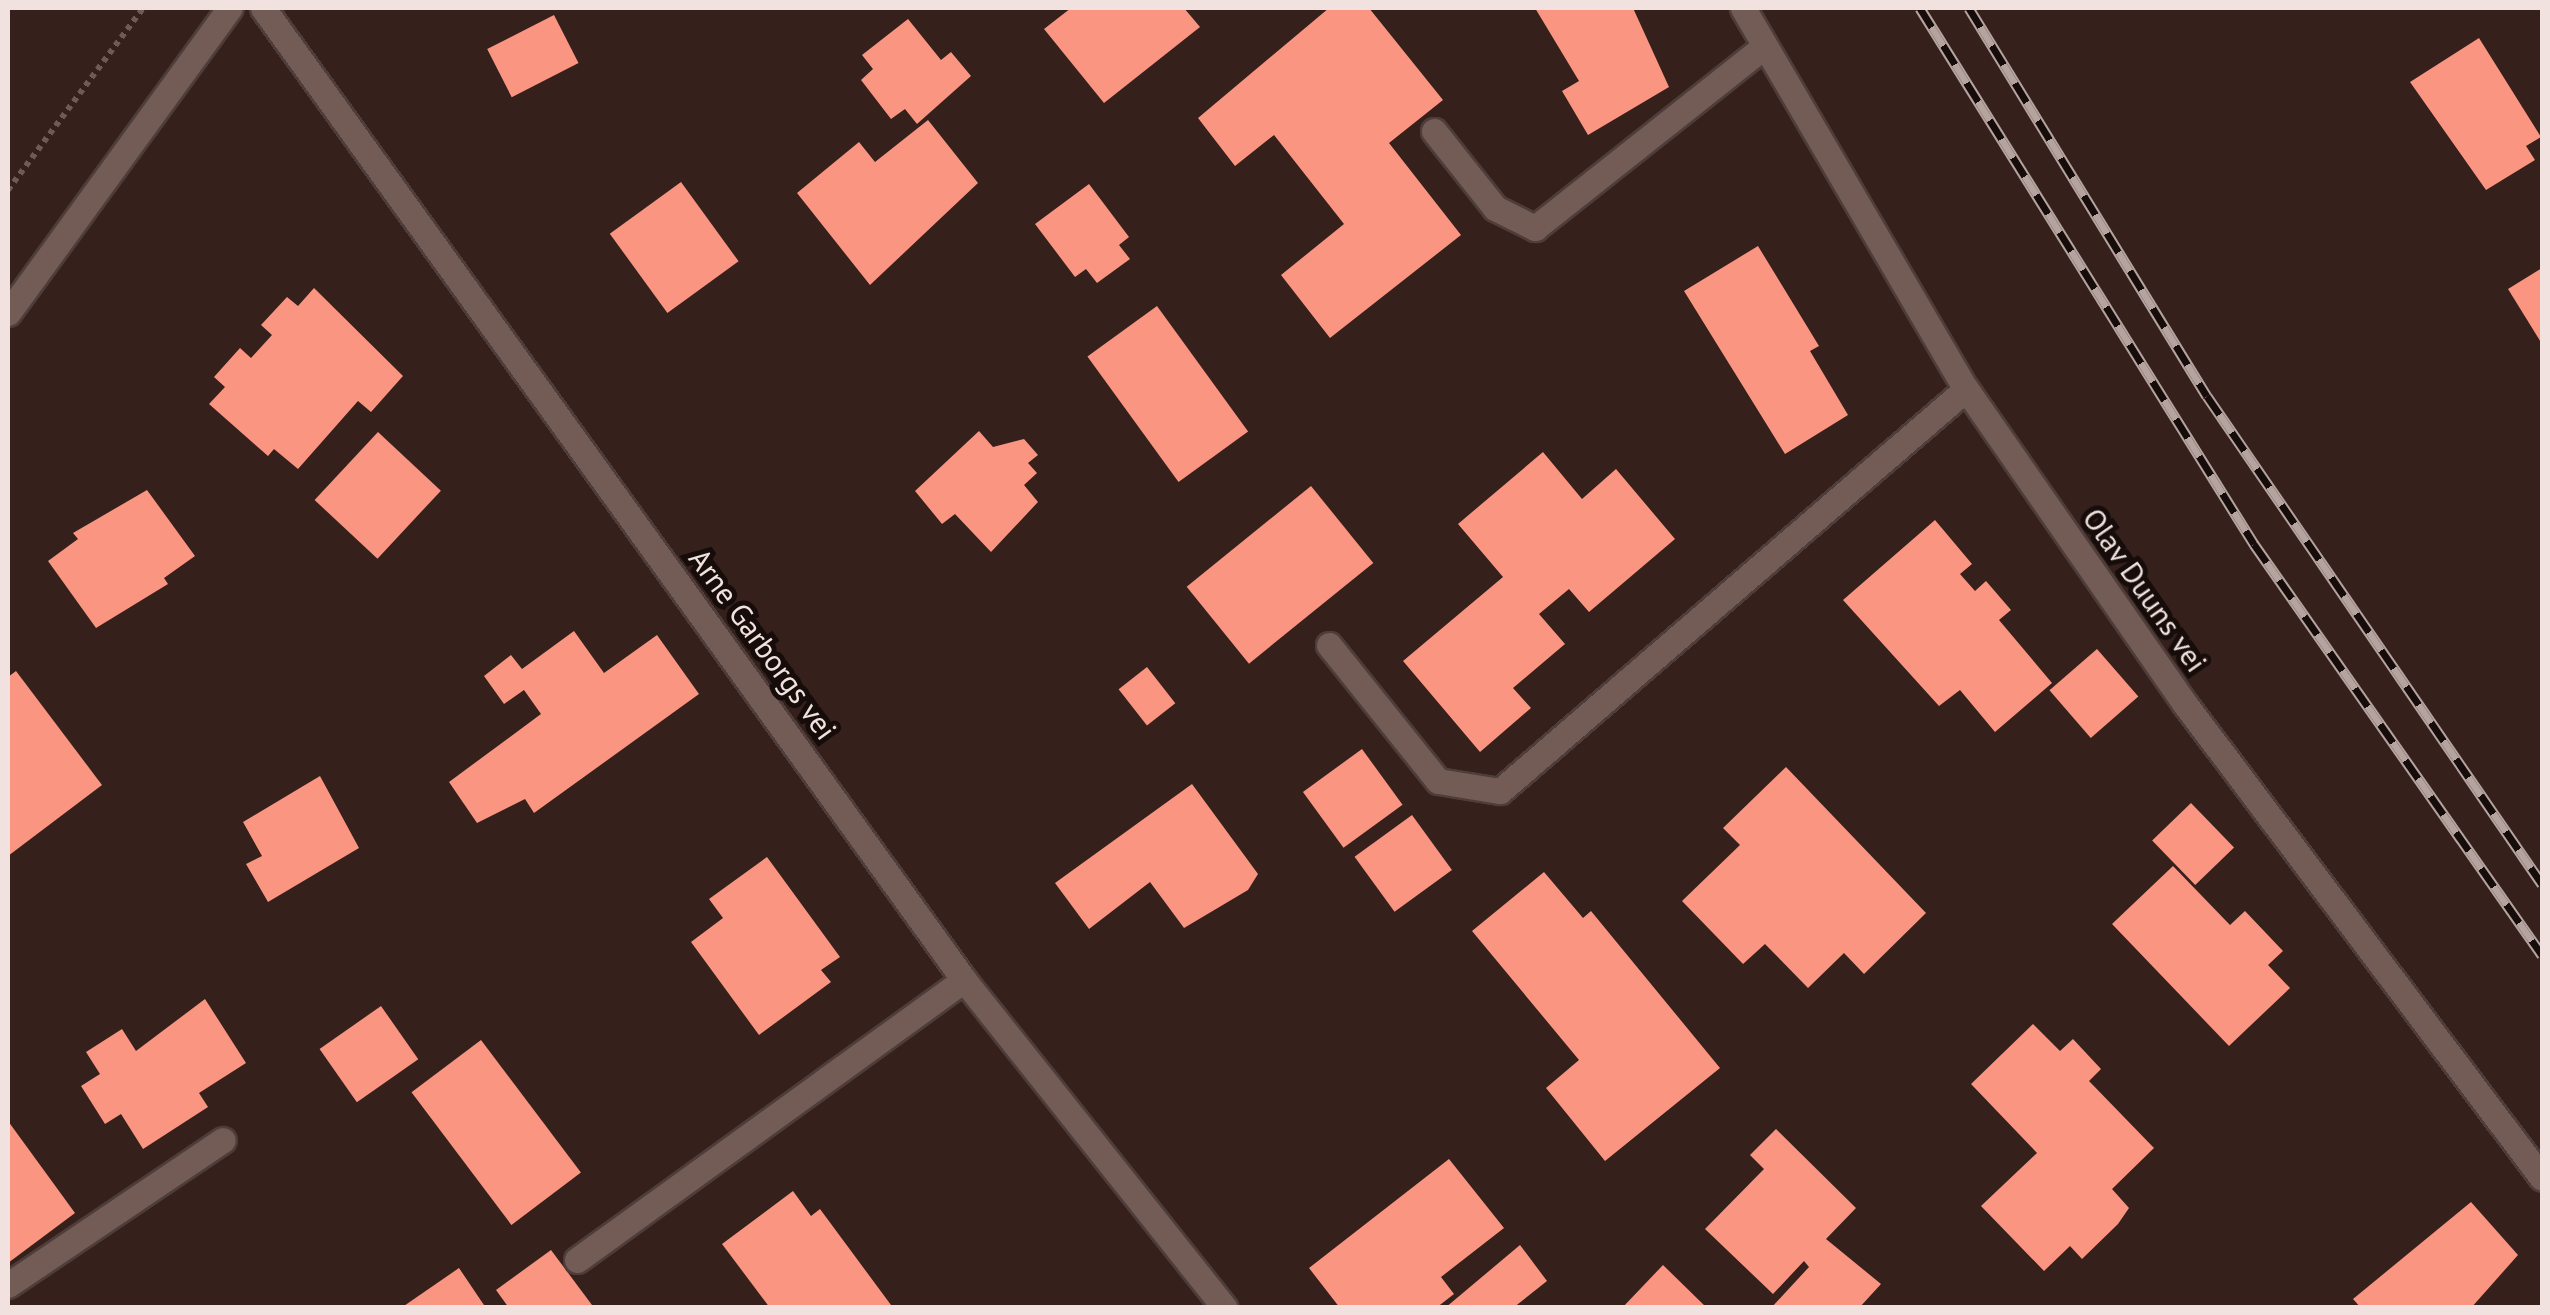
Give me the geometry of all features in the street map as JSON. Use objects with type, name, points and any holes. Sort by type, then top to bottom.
[{"type":"street","points":[[10,307],[230,8]]},
{"type":"street","name":"Arne Garborgs vei","points":[[263,8],[964,980],[1225,1308]]},
{"type":"street","name":"Olav Duuns vei","points":[[1743,8],[1966,389],[2185,704],[2542,1178]]},
{"type":"street","points":[[1434,131],[1495,208],[1535,228],[1763,48]]},
{"type":"street","points":[[1328,644],[1438,781],[1500,790],[1966,389]]},
{"type":"street","points":[[577,1260],[964,980]]},
{"type":"street","points":[[8,1286],[223,1140]]},
{"type":"path","points":[[8,190],[143,8]]},
{"type":"building","points":[[1071,8],[1184,8],[1200,27],[1104,103],[1044,29]]},
{"type":"building","points":[[1329,8],[1369,8],[1443,100],[1389,143],[1461,235],[1330,338],[1281,275],[1344,224],[1274,135],[1235,166],[1198,118]]},
{"type":"building","points":[[1535,8],[1633,8],[1669,87],[1588,135],[1562,91],[1579,81]]},
{"type":"building","points":[[554,15],[579,63],[512,97],[487,49]]},
{"type":"building","points":[[908,19],[941,60],[951,52],[971,76],[917,124],[905,109],[891,119],[861,80],[873,69],[862,55]]},
{"type":"building","points":[[2479,38],[2541,137],[2526,146],[2535,160],[2486,190],[2410,82]]},
{"type":"building","points":[[928,120],[978,183],[870,285],[797,193],[859,142],[875,162]]},
{"type":"building","points":[[681,182],[739,261],[667,313],[610,234]]},
{"type":"building","points":[[1089,184],[1129,237],[1119,245],[1130,259],[1097,283],[1086,269],[1075,277],[1035,224]]},
{"type":"building","points":[[1758,246],[1819,346],[1810,351],[1848,415],[1785,454],[1684,291]]},
{"type":"building","points":[[2542,268],[2542,344],[2508,289]]},
{"type":"building","points":[[314,288],[403,376],[371,412],[358,401],[298,469],[274,449],[268,456],[209,404],[225,387],[214,377],[240,348],[251,358],[272,335],[261,325],[287,297],[298,306]]},
{"type":"building","points":[[1157,306],[1248,431],[1179,482],[1087,357]]},
{"type":"building","points":[[979,431],[993,447],[1024,439],[1038,455],[1028,463],[1037,473],[1024,485],[1038,502],[991,552],[955,514],[942,524],[915,491]]},
{"type":"building","points":[[378,432],[441,491],[377,559],[315,500]]},
{"type":"building","points":[[1543,452],[1582,499],[1616,469],[1675,539],[1589,612],[1569,589],[1539,614],[1565,644],[1513,688],[1531,708],[1480,752],[1403,661],[1503,577],[1458,524]]},
{"type":"building","points":[[1311,486],[1373,563],[1249,664],[1187,587]]},
{"type":"building","points":[[147,490],[195,556],[164,578],[168,584],[96,628],[48,561],[78,539],[73,533]]},
{"type":"building","points":[[1935,520],[1972,564],[1960,574],[1975,591],[1986,581],[2011,610],[1999,620],[2052,683],[1995,732],[1960,690],[1939,706],[1843,600]]},
{"type":"building","points":[[574,631],[604,673],[657,635],[699,694],[534,813],[525,799],[477,823],[449,782],[541,714],[524,690],[504,704],[484,676],[511,655],[522,669]]},
{"type":"building","points":[[2097,649],[2138,697],[2091,738],[2049,690]]},
{"type":"building","points":[[1147,667],[1175,703],[1147,725],[1119,689]]},
{"type":"building","points":[[16,671],[102,785],[8,856],[8,677]]},
{"type":"building","points":[[1362,749],[1403,805],[1343,848],[1303,792]]},
{"type":"building","points":[[1786,767],[1926,913],[1864,974],[1844,953],[1808,988],[1765,944],[1743,964],[1682,901],[1740,845],[1723,828]]},
{"type":"building","points":[[320,776],[359,848],[268,902],[246,864],[262,856],[243,822]]},
{"type":"building","points":[[1192,784],[1258,874],[1248,890],[1184,928],[1150,882],[1089,929],[1055,883]]},
{"type":"building","points":[[2191,803],[2234,848],[2195,885],[2152,841]]},
{"type":"building","points":[[1412,815],[1452,870],[1395,912],[1355,857]]},
{"type":"building","points":[[767,857],[840,957],[821,970],[831,982],[759,1035],[691,942],[723,918],[709,899]]},
{"type":"building","points":[[2173,866],[2230,925],[2245,911],[2283,951],[2268,965],[2290,988],[2229,1046],[2112,924]]},
{"type":"building","points":[[1544,872],[1583,918],[1591,911],[1720,1068],[1605,1161],[1546,1088],[1579,1060],[1472,931]]},
{"type":"building","points":[[205,999],[246,1063],[199,1093],[208,1107],[143,1149],[121,1114],[105,1124],[81,1086],[100,1074],[86,1052],[122,1029],[136,1051]]},
{"type":"building","points":[[381,1006],[418,1059],[357,1102],[320,1049]]},
{"type":"building","points":[[2033,1024],[2060,1051],[2073,1039],[2101,1069],[2089,1081],[2154,1148],[2112,1189],[2129,1208],[2118,1224],[2082,1259],[2070,1246],[2044,1271],[1981,1206],[2037,1153],[1971,1084]]},
{"type":"building","points":[[481,1040],[581,1173],[511,1225],[412,1092]]},
{"type":"building","points":[[8,1121],[75,1213],[8,1263]]},
{"type":"building","points":[[1776,1129],[1856,1208],[1826,1239],[1881,1284],[1859,1308],[1771,1308],[1809,1267],[1804,1261],[1773,1294],[1705,1229],[1764,1169],[1750,1155]]},
{"type":"building","points":[[1449,1159],[1504,1228],[1441,1277],[1454,1294],[1436,1308],[1340,1308],[1309,1268]]},
{"type":"building","points":[[793,1191],[811,1216],[820,1209],[891,1305],[770,1308],[722,1244]]},
{"type":"building","points":[[2471,1202],[2518,1255],[2471,1308],[2361,1308],[2353,1299]]},
{"type":"building","points":[[1520,1245],[1547,1281],[1513,1308],[1445,1308]]},
{"type":"building","points":[[551,1250],[592,1305],[509,1308],[496,1290]]},
{"type":"building","points":[[1663,1265],[1707,1308],[1622,1308]]},
{"type":"building","points":[[459,1268],[486,1308],[401,1308]]},
{"type":"railway","points":[[1920,8],[2254,544],[2542,955]]},
{"type":"railway","points":[[1969,8],[2207,396],[2542,884]]}]
